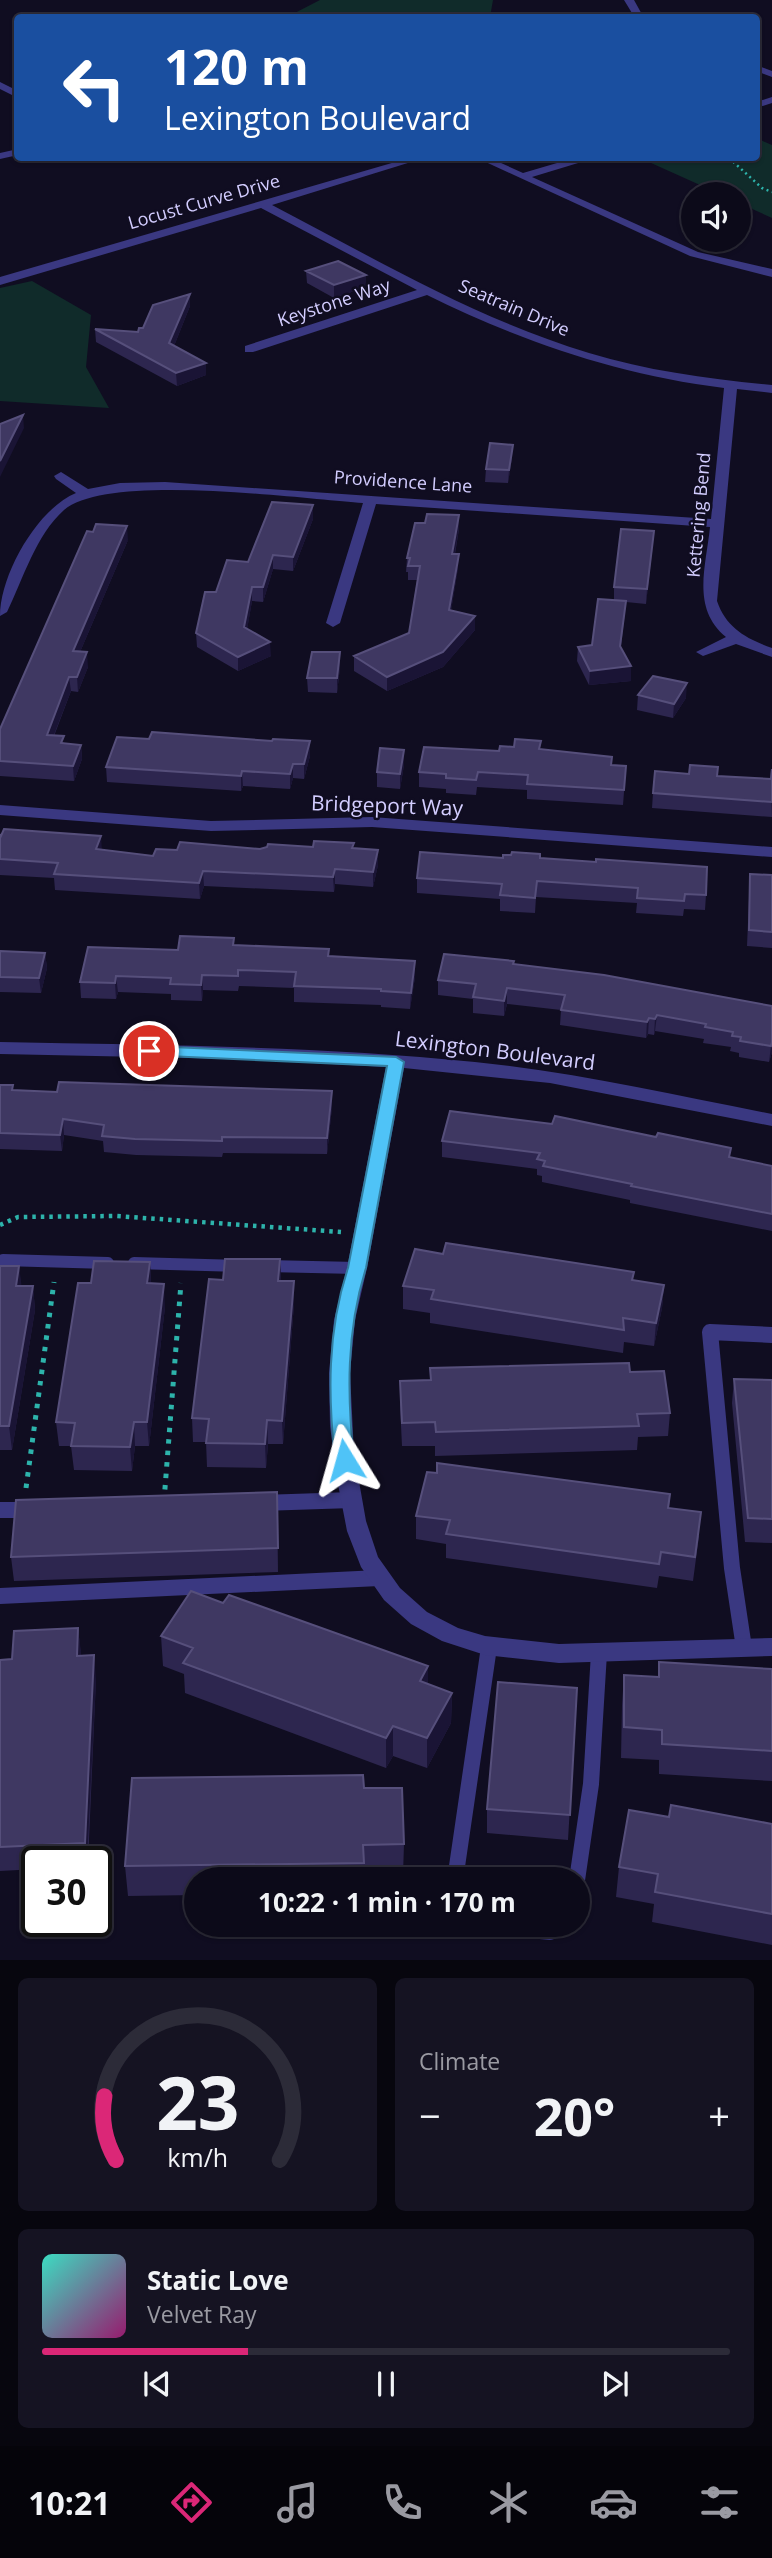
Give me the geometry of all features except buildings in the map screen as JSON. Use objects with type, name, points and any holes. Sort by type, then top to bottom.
[{"type":"street","name":"Locust Curve Drive","points":[[0,281],[409,161]]},
{"type":"street","points":[[489,161],[694,254],[772,273]]},
{"type":"street","points":[[523,176],[574,161]]},
{"type":"street","name":"Seatrain Drive","points":[[261,204],[502,326],[561,348],[641,370],[772,389]]},
{"type":"street","name":"Keystone Way","points":[[249,349],[430,290]]},
{"type":"street","name":"Kettering Bend","points":[[731,385],[710,601],[712,611],[721,626],[737,638],[772,653]]},
{"type":"street","points":[[61,476],[88,494]]},
{"type":"street","name":"Providence Lane","points":[[0,612],[48,519],[61,506],[88,494],[114,487],[148,485],[716,523]]},
{"type":"street","points":[[333,623],[371,499]]},
{"type":"street","points":[[703,652],[737,638]]},
{"type":"street","name":"Bridgeport Way","points":[[0,810],[211,826],[372,822],[772,852]]},
{"type":"street","name":"Lexington Boulevard","points":[[0,1048],[224,1053],[478,1068],[584,1084],[772,1120]]},
{"type":"street","points":[[396,1062],[357,1268],[350,1289],[341,1352],[338,1405],[352,1500],[368,1559],[379,1578],[410,1612],[445,1632],[489,1647],[555,1655],[772,1647]]},
{"type":"lane","points":[[3,1260],[357,1268]]},
{"type":"lane","points":[[744,1648],[732,1568],[710,1332],[772,1335]]},
{"type":"lane","points":[[244,1503],[352,1500]]},
{"type":"lane","points":[[0,1510],[48,1509]]},
{"type":"lane","points":[[0,1596],[379,1578]]},
{"type":"lane","points":[[457,1867],[489,1647]]},
{"type":"lane","points":[[579,1867],[591,1784],[599,1653]]},
{"type":"path","points":[[732,161],[762,188],[772,192]]},
{"type":"path","points":[[0,1225],[18,1217],[116,1216],[363,1234]]},
{"type":"path","points":[[23,1510],[57,1261]]},
{"type":"path","points":[[164,1506],[182,1264]]},
{"type":"green space","points":[[320,0],[493,0],[491,14],[293,14]]},
{"type":"green space","points":[[760,140],[772,145],[772,218],[751,208],[751,182],[693,182],[647,161],[760,161]]},
{"type":"green space","points":[[32,281],[91,315],[86,367],[109,408],[0,401],[0,288]]},
{"type":"route","points":[[149,1051],[396,1062],[357,1268],[350,1289],[339,1365],[338,1405],[345,1460]]}]
